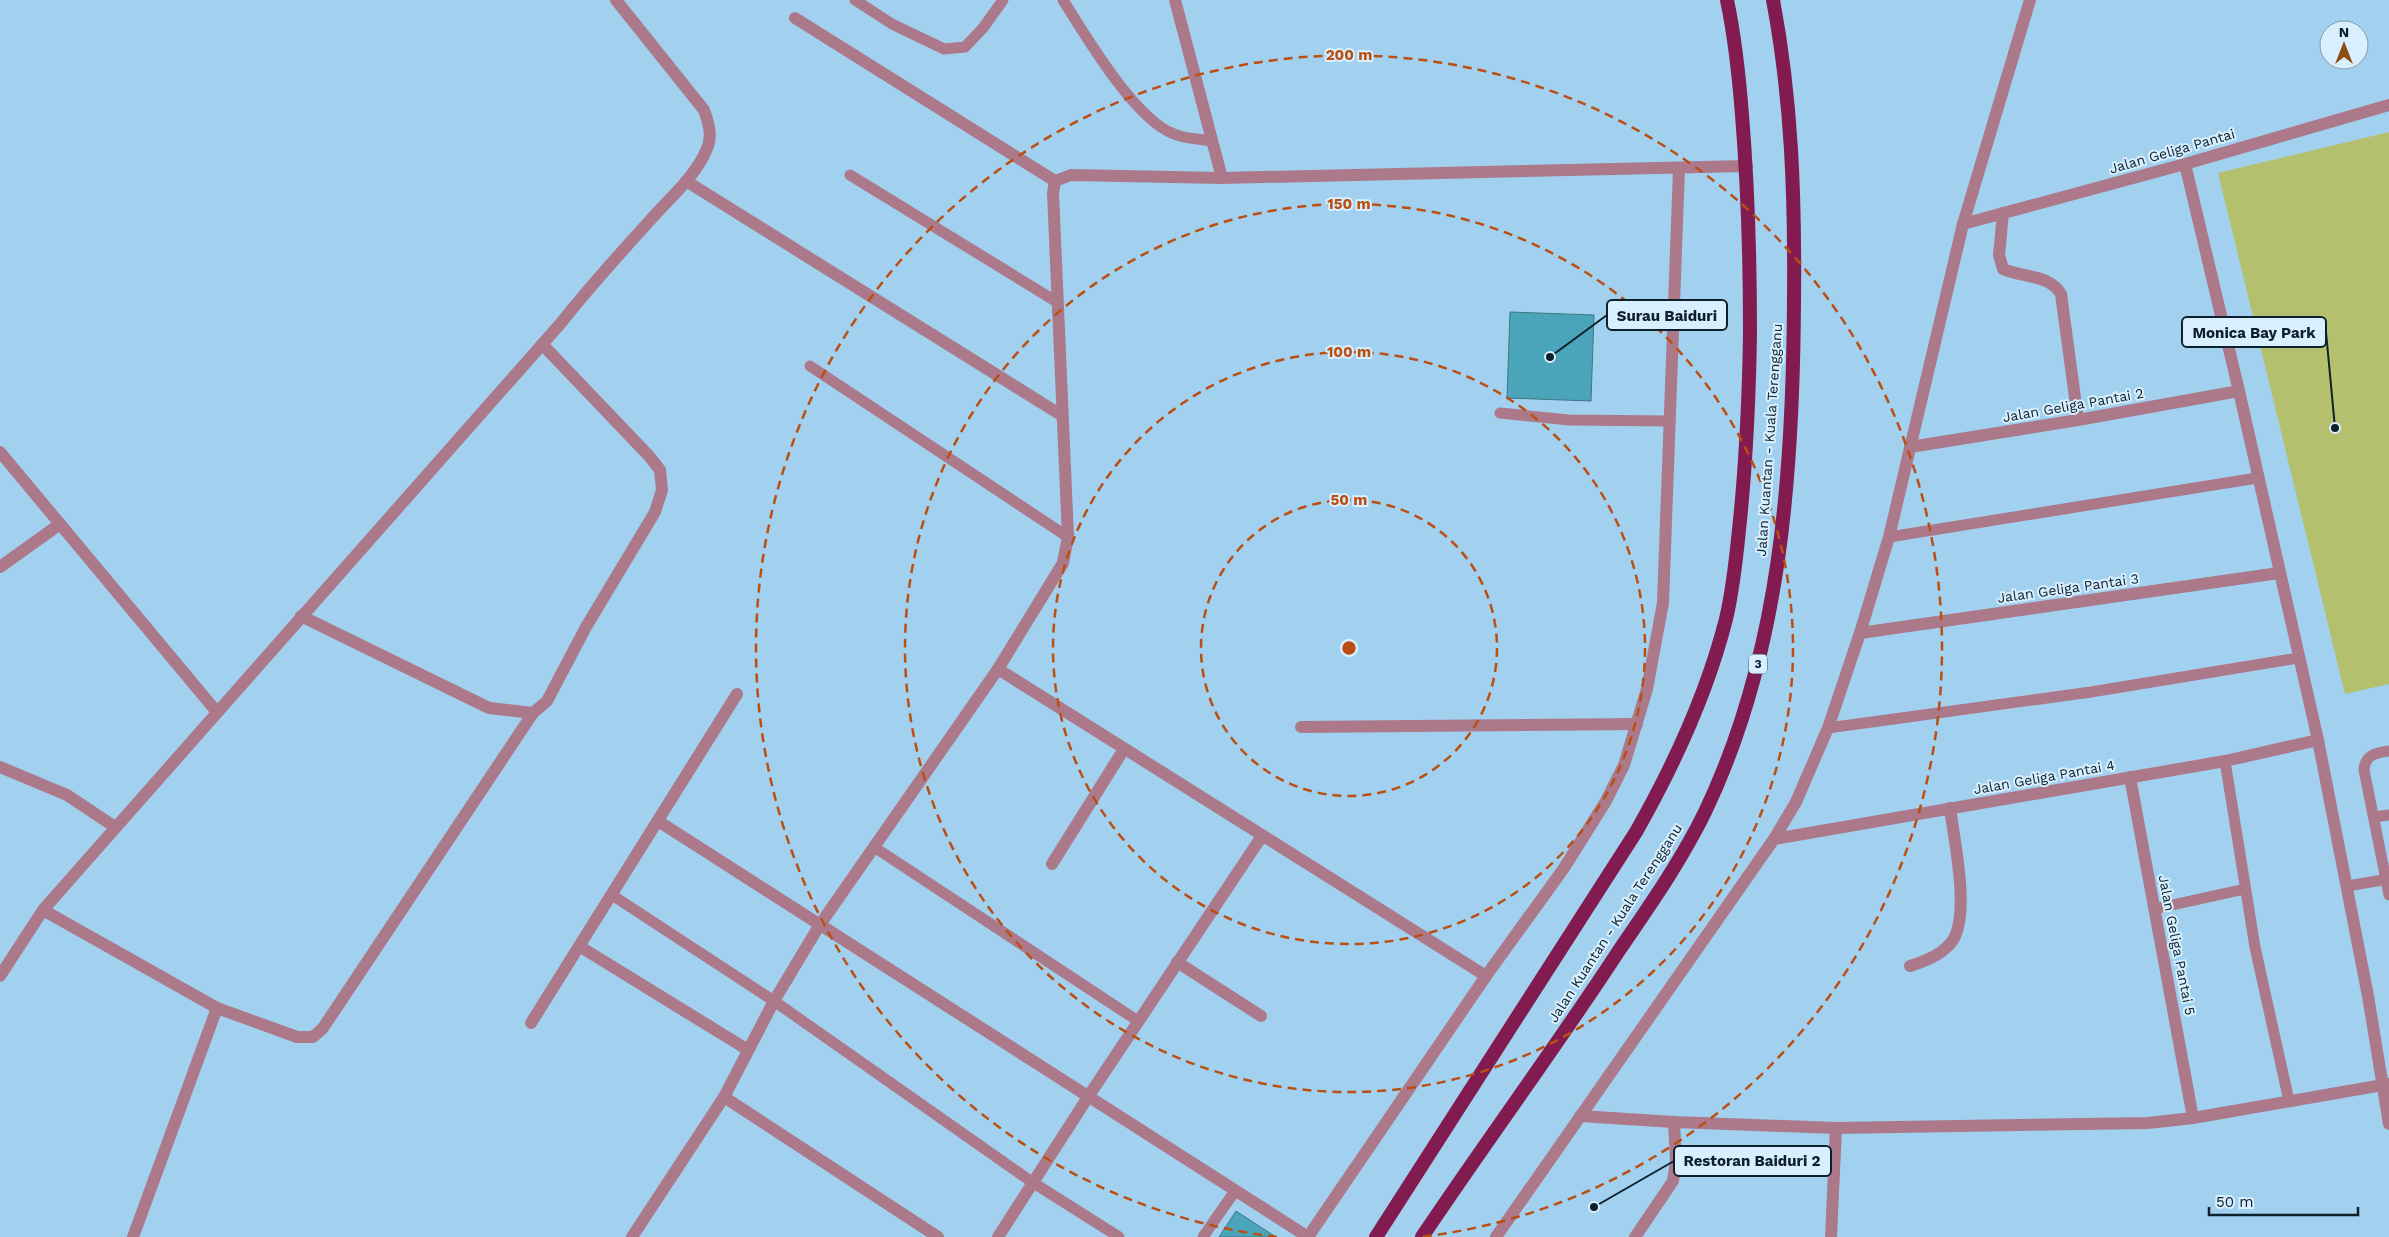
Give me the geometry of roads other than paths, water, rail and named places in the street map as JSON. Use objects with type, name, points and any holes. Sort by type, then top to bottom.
[{"type":"highway","name":"Jalan Kuantan - Kuala Terengganu","points":[[1376,1237],[1636,832],[1662,786],[1681,744],[1716,655],[1733,588],[1746,474],[1750,396],[1750,257],[1746,166],[1737,64],[1727,0]]},
{"type":"highway","name":"Jalan Kuantan - Kuala Terengganu","points":[[1422,1237],[1597,984],[1676,864],[1704,814],[1722,772],[1745,711],[1755,677],[1767,628],[1781,538],[1794,359],[1795,204],[1791,124],[1783,51],[1773,0]]},
{"type":"street","points":[[1,973],[43,910],[216,711],[686,180],[706,151],[710,139],[709,125],[704,110],[616,0]]},
{"type":"street","points":[[1175,0],[1222,178]]},
{"type":"street","points":[[1496,1237],[1774,839],[1796,802],[1828,728],[1860,633],[1889,537],[1963,224],[2030,0]]},
{"type":"street","points":[[795,18],[1055,181]]},
{"type":"street","name":"Jalan Geliga Pantai","points":[[1963,224],[2185,164],[2389,104]]},
{"type":"street","points":[[2185,164],[2239,391],[2318,740],[2385,1085],[2389,1124]]},
{"type":"street","points":[[1055,181],[1071,175],[1222,178],[1746,166]]},
{"type":"street","points":[[658,821],[819,926],[1308,1237],[1486,976],[1564,868],[1606,801],[1624,766],[1647,689],[1663,603],[1679,168]]},
{"type":"street","points":[[686,180],[1061,414]]},
{"type":"street","points":[[632,1237],[724,1097],[774,1001],[819,926],[998,669],[1062,563],[1068,537],[1061,414],[1053,193],[1055,181]]},
{"type":"street","points":[[2003,213],[1999,255],[2004,269],[2047,280],[2056,286],[2061,294],[2078,420]]},
{"type":"street","points":[[43,910],[217,1008],[297,1037],[313,1037],[318,1032],[532,713],[547,701],[586,626],[655,512],[662,490],[660,470],[649,456],[542,344]]},
{"type":"street","name":"Jalan Geliga Pantai 2","points":[[1910,447],[2078,420],[2239,391]]},
{"type":"street","points":[[0,452],[216,711]]},
{"type":"street","points":[[0,567],[60,524]]},
{"type":"street","name":"Jalan Geliga Pantai 3","points":[[1860,633],[2279,573]]},
{"type":"street","points":[[301,616],[489,708],[532,713]]},
{"type":"street","points":[[998,669],[1486,976]]},
{"type":"street","points":[[531,1023],[737,694]]},
{"type":"street","points":[[1301,727],[1637,724]]},
{"type":"street","name":"Jalan Geliga Pantai 4","points":[[1774,839],[2224,760],[2318,740]]},
{"type":"street","points":[[1052,864],[1124,749]]},
{"type":"street","points":[[0,766],[67,795],[115,827]]},
{"type":"street","name":"Jalan Geliga Pantai 5","points":[[2130,777],[2193,1118]]},
{"type":"street","points":[[1910,966],[1941,952],[1951,943],[1957,933],[1962,902],[1950,808]]},
{"type":"street","points":[[998,1237],[1032,1182],[1262,836]]},
{"type":"street","points":[[579,946],[748,1050]]},
{"type":"street","points":[[1177,962],[1261,1016]]},
{"type":"street","points":[[133,1237],[217,1008]]},
{"type":"street","points":[[1580,1116],[1674,1122],[1836,1128],[2148,1123],[2193,1118],[2385,1085]]},
{"type":"street","points":[[724,1097],[938,1237]]},
{"type":"street","points":[[1635,1237],[1674,1181],[1676,1161],[1674,1122]]},
{"type":"street","points":[[1830,1237],[1836,1128]]},
{"type":"lane","points":[[855,0],[892,24],[944,50],[964,47],[983,28],[1003,0]]},
{"type":"lane","points":[[1063,0],[1101,63],[1150,119],[1174,134],[1212,141]]},
{"type":"lane","points":[[850,175],[1057,302]]},
{"type":"lane","points":[[810,366],[1068,537]]},
{"type":"lane","points":[[1500,413],[1568,420],[1670,421]]},
{"type":"lane","points":[[1889,537],[2258,478]]},
{"type":"lane","points":[[1828,728],[2091,692],[2298,658]]},
{"type":"lane","points":[[2389,750],[2373,753],[2365,763],[2364,770],[2388,879],[2389,895]]},
{"type":"lane","points":[[2224,760],[2245,889],[2289,1101]]},
{"type":"lane","points":[[2375,817],[2389,815]]},
{"type":"lane","points":[[874,847],[1138,1021]]},
{"type":"lane","points":[[2347,886],[2388,879]]},
{"type":"lane","points":[[2154,909],[2245,889]]},
{"type":"lane","points":[[612,894],[774,1001],[1032,1182],[1119,1237]]},
{"type":"lane","points":[[1203,1237],[1235,1191]]},
{"type":"place","name":"Surau Baiduri","points":[[1550,357]]},
{"type":"place","name":"Monica Bay Park","points":[[2335,428]]},
{"type":"place","name":"Restoran Baiduri 2","points":[[1594,1207]]}]
